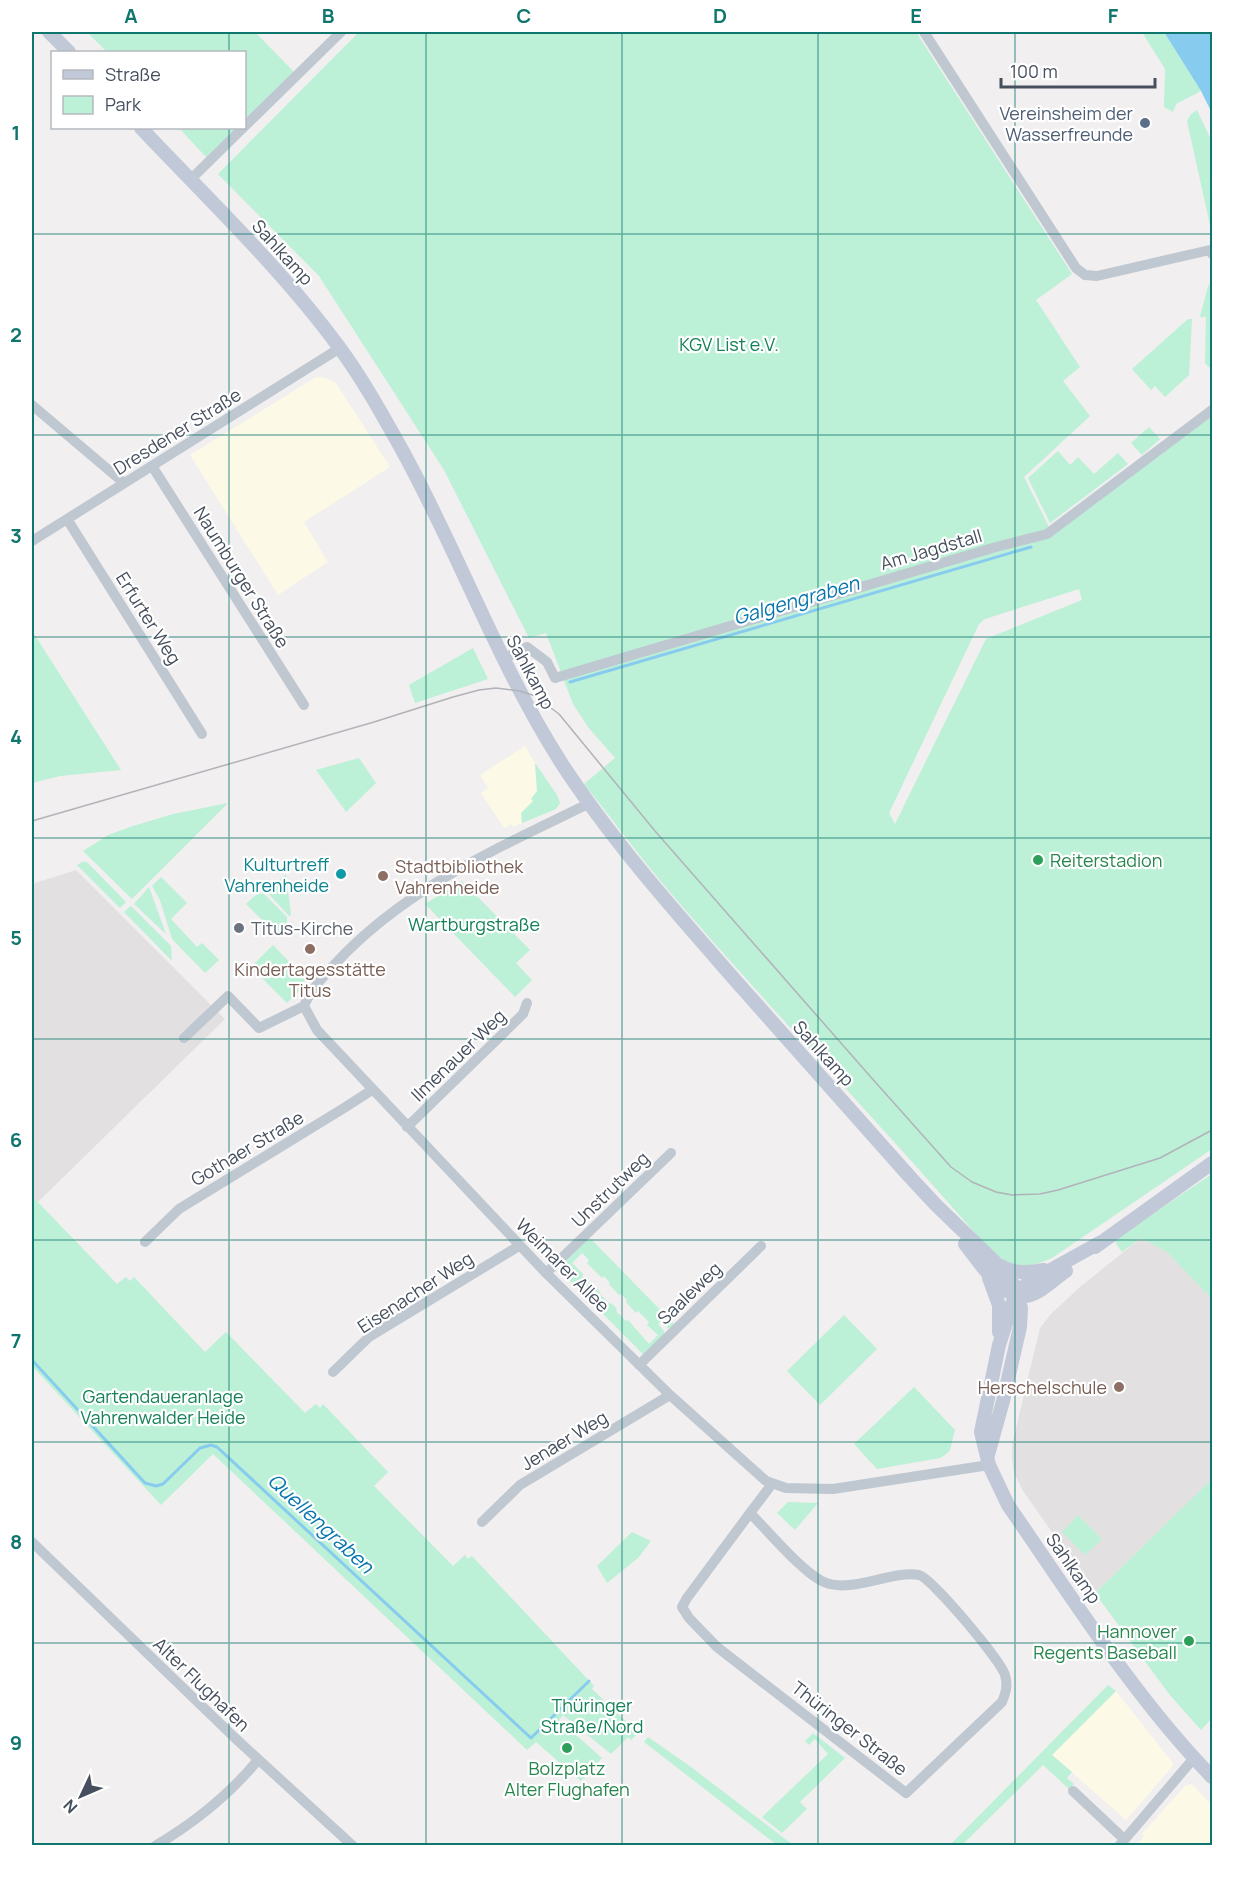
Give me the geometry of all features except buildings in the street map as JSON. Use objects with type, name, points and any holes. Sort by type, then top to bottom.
[{"type":"street","points":[[49,32],[68,51]]},
{"type":"street","points":[[246,125],[341,32]]},
{"type":"street","points":[[924,32],[1076,268],[1085,275],[1097,276],[1211,252]]},
{"type":"street","name":"Sahlkamp","points":[[142,129],[276,270],[340,348],[400,446],[428,498],[503,659],[537,722],[590,804],[676,913],[989,1265],[1002,1288],[1017,1296],[999,1345],[981,1424],[981,1440],[988,1460],[1008,1504],[1074,1599],[1131,1679],[1212,1777]]},
{"type":"street","points":[[190,180],[242,129]]},
{"type":"street","name":"Dresdener Straße","points":[[32,541],[340,348]]},
{"type":"street","points":[[32,405],[124,483]]},
{"type":"street","name":"Am Jagdstall","points":[[503,659],[527,647],[547,662],[555,678],[985,550],[1047,534],[1212,410]]},
{"type":"street","name":"Naumburger Straße","points":[[152,466],[304,705]]},
{"type":"street","name":"Erfurter Weg","points":[[67,519],[202,734]]},
{"type":"street","points":[[184,1038],[228,996],[259,1028],[304,1006],[308,996],[356,942],[395,911],[442,879],[504,845],[590,804]]},
{"type":"street","name":"Ilmenauer Weg","points":[[407,1127],[523,1014],[527,1003]]},
{"type":"street","name":"Weimarer Allee","points":[[304,1006],[317,1030],[519,1246],[670,1395],[745,1463],[772,1484],[786,1488],[833,1489],[988,1460]]},
{"type":"street","name":"Gothaer Straße","points":[[145,1242],[179,1209],[358,1100],[372,1089]]},
{"type":"street","name":"Unstrutweg","points":[[546,1273],[671,1153]]},
{"type":"street","points":[[1017,1296],[1026,1296],[1041,1290],[1101,1242],[1212,1163]]},
{"type":"street","points":[[1017,1296],[1025,1285],[1101,1242]]},
{"type":"street","name":"Eisenacher Weg","points":[[333,1372],[369,1337],[519,1246]]},
{"type":"street","name":"Saaleweg","points":[[639,1365],[761,1246]]},
{"type":"street","points":[[989,1265],[1020,1272],[1055,1268]]},
{"type":"street","name":"Sahlkamp","points":[[989,1265],[999,1305],[999,1345]]},
{"type":"street","points":[[1020,1327],[1041,1290]]},
{"type":"street","points":[[988,1460],[1020,1327],[1021,1308],[1017,1296]]},
{"type":"street","name":"Jenaer Weg","points":[[482,1522],[520,1485],[670,1395]]},
{"type":"street","name":"Thüringer Straße","points":[[750,1513],[813,1576],[826,1583],[844,1585],[910,1574],[923,1576],[938,1589],[1000,1664],[1008,1689],[1002,1702],[906,1793],[717,1647],[689,1618],[682,1607],[687,1598],[750,1513],[772,1484]]},
{"type":"street","name":"Alter Flughafen","points":[[32,1542],[258,1760],[353,1845]]},
{"type":"street","points":[[1073,1791],[1122,1842],[1194,1758]]},
{"type":"street","points":[[155,1845],[186,1827],[226,1795],[258,1760]]},
{"type":"shaded area","points":[[316,377],[326,378],[336,383],[390,467],[304,522],[328,562],[278,595],[190,455]]},
{"type":"shaded area","points":[[525,746],[535,763],[537,791],[531,799],[534,800],[521,818],[522,823],[513,827],[511,824],[504,828],[481,793],[488,788],[480,775]]},
{"type":"shaded area","points":[[76,870],[225,1019],[38,1202],[32,1196],[32,884]]},
{"type":"shaded area","name":"Herschelschule","points":[[1141,1238],[1167,1252],[1212,1299],[1212,1479],[1095,1593],[1023,1491],[1014,1473],[1012,1445],[1040,1328],[1051,1314],[1080,1287]]},
{"type":"shaded area","points":[[1116,1691],[1173,1763],[1126,1820],[1052,1755]]},
{"type":"shaded area","points":[[1190,1784],[1212,1805],[1212,1845],[1137,1845],[1144,1836],[1142,1834],[1184,1787]]},
{"type":"green space","points":[[87,32],[255,32],[294,72],[246,119],[246,51],[106,51]]},
{"type":"green space","name":"KGV List e.V.","points":[[359,32],[916,32],[1072,274],[1036,300],[1080,367],[1063,381],[1090,416],[1024,477],[1052,533],[1212,416],[1212,1149],[1052,1258],[1034,1264],[1019,1265],[1004,1260],[988,1248],[703,930],[653,872],[584,784],[615,758],[588,727],[573,704],[546,633],[529,638],[444,470],[319,276],[218,174]],"holes":[[[1079,589],[1082,600],[986,639],[895,824],[889,813],[979,624],[985,619]]]},
{"type":"green space","points":[[1142,32],[1164,32],[1201,91],[1176,104],[1173,112],[1164,107],[1165,69]]},
{"type":"green space","points":[[1197,110],[1212,142],[1212,234],[1187,121],[1190,115]]},
{"type":"green space","points":[[180,129],[236,129],[206,157]]},
{"type":"green space","points":[[1212,281],[1212,370],[1205,363],[1206,317],[1200,317],[1208,286]]},
{"type":"green space","points":[[1188,319],[1192,319],[1189,375],[1165,397],[1155,386],[1151,390],[1132,369]]},
{"type":"green space","points":[[1149,427],[1160,439],[1142,455],[1131,443]]},
{"type":"green space","points":[[1058,451],[1070,465],[1078,457],[1094,474],[1118,453],[1128,464],[1050,523],[1028,478]]},
{"type":"green space","points":[[34,634],[121,770],[60,776],[32,783],[32,636]]},
{"type":"green space","points":[[473,648],[488,679],[415,703],[409,685]]},
{"type":"green space","points":[[359,758],[376,783],[346,812],[316,770]]},
{"type":"green space","points":[[535,763],[560,803],[556,809],[522,823],[521,813],[533,801],[531,799],[537,791]]},
{"type":"green space","points":[[228,803],[132,899],[83,851],[108,835],[130,827],[173,814]]},
{"type":"green space","points":[[87,862],[126,902],[120,908],[77,865]]},
{"type":"green space","points":[[286,874],[291,915],[289,916],[267,892]]},
{"type":"green space","points":[[161,877],[187,903],[171,919],[197,947],[202,943],[219,960],[205,973],[172,939],[160,900],[152,886]]},
{"type":"green space","name":"Wartburgstraße","points":[[462,881],[530,950],[516,963],[532,980],[515,997],[425,904]]},
{"type":"green space","points":[[149,887],[166,934],[134,904]]},
{"type":"green space","points":[[258,893],[264,894],[287,917],[287,926],[277,935],[246,904]]},
{"type":"green space","points":[[131,906],[171,946],[172,961],[124,912]]},
{"type":"green space","points":[[273,945],[306,979],[299,991],[287,1003],[251,967]]},
{"type":"green space","points":[[1212,1174],[1212,1299],[1167,1252],[1141,1238],[1122,1252],[1114,1240]]},
{"type":"green space","name":"Gartendaueranlage Vahrenwalder Heide","points":[[32,1196],[117,1284],[126,1277],[130,1281],[134,1277],[205,1352],[226,1332],[305,1413],[316,1404],[320,1408],[323,1404],[388,1472],[374,1486],[453,1566],[465,1555],[468,1559],[472,1556],[594,1686],[592,1689],[638,1733],[631,1740],[628,1737],[611,1754],[563,1715],[559,1720],[602,1758],[581,1781],[536,1742],[527,1750],[213,1454],[161,1505],[32,1366]]},
{"type":"green space","points":[[588,1239],[590,1241],[591,1239],[674,1324],[669,1329],[661,1321],[658,1324],[664,1331],[664,1335],[644,1355],[558,1269]],"holes":[[[582,1253],[589,1260],[587,1263],[602,1278],[604,1276],[636,1313],[638,1311],[649,1322],[647,1325],[658,1335],[649,1344],[572,1263]]]},
{"type":"green space","points":[[844,1315],[877,1349],[820,1405],[787,1371]]},
{"type":"green space","points":[[914,1387],[955,1430],[950,1450],[940,1458],[877,1469],[854,1444]]},
{"type":"green space","points":[[1212,1479],[1212,1718],[1201,1730],[1169,1694],[1095,1593]]},
{"type":"green space","points":[[788,1502],[818,1503],[795,1530],[777,1513]]},
{"type":"green space","points":[[1078,1515],[1102,1539],[1085,1555],[1062,1532]]},
{"type":"green space","points":[[632,1532],[651,1541],[638,1558],[607,1583],[597,1566]]},
{"type":"green space","points":[[1108,1685],[1116,1691],[1052,1755],[1072,1772],[1067,1778],[1074,1784],[1069,1789],[1043,1765],[962,1845],[949,1846]]},
{"type":"green space","points":[[813,1733],[845,1758],[800,1802],[807,1809],[782,1833],[762,1817],[828,1754],[815,1739],[809,1745],[805,1741]]},
{"type":"green space","points":[[648,1737],[793,1845],[777,1845],[644,1742]]},
{"type":"water","points":[[1164,32],[1212,32],[1212,113],[1201,91]]},
{"type":"waterway","name":"Galgengraben","points":[[570,682],[1031,547]]},
{"type":"waterway","name":"Quellengraben","points":[[32,1360],[145,1483],[156,1486],[163,1484],[200,1448],[211,1445],[217,1447],[531,1738],[589,1681]]},
{"type":"tram line","points":[[32,821],[479,690],[496,688],[520,691],[535,696],[559,714],[655,831],[869,1075],[951,1167],[972,1182],[996,1192],[1012,1195],[1040,1194],[1160,1158],[1212,1130]]},
{"type":"place","name":"Vereinsheim der Wasserfreunde","points":[[1145,123]]},
{"type":"place","name":"Reiterstadion","points":[[1038,860]]},
{"type":"place","name":"Kulturtreff Vahrenheide","points":[[341,874]]},
{"type":"place","name":"Stadtbibliothek Vahrenheide","points":[[383,876]]},
{"type":"place","name":"Titus-Kirche","points":[[239,928]]},
{"type":"place","name":"Kindertagesstätte Titus","points":[[310,949]]},
{"type":"place","name":"Herschelschule","points":[[1119,1387]]},
{"type":"place","name":"Hannover Regents Baseball","points":[[1189,1641]]},
{"type":"place","name":"Bolzplatz Alter Flughafen","points":[[567,1748]]},
{"type":"park label","name":"Thüringer Straße/Nord","points":[[592,1715]]}]
